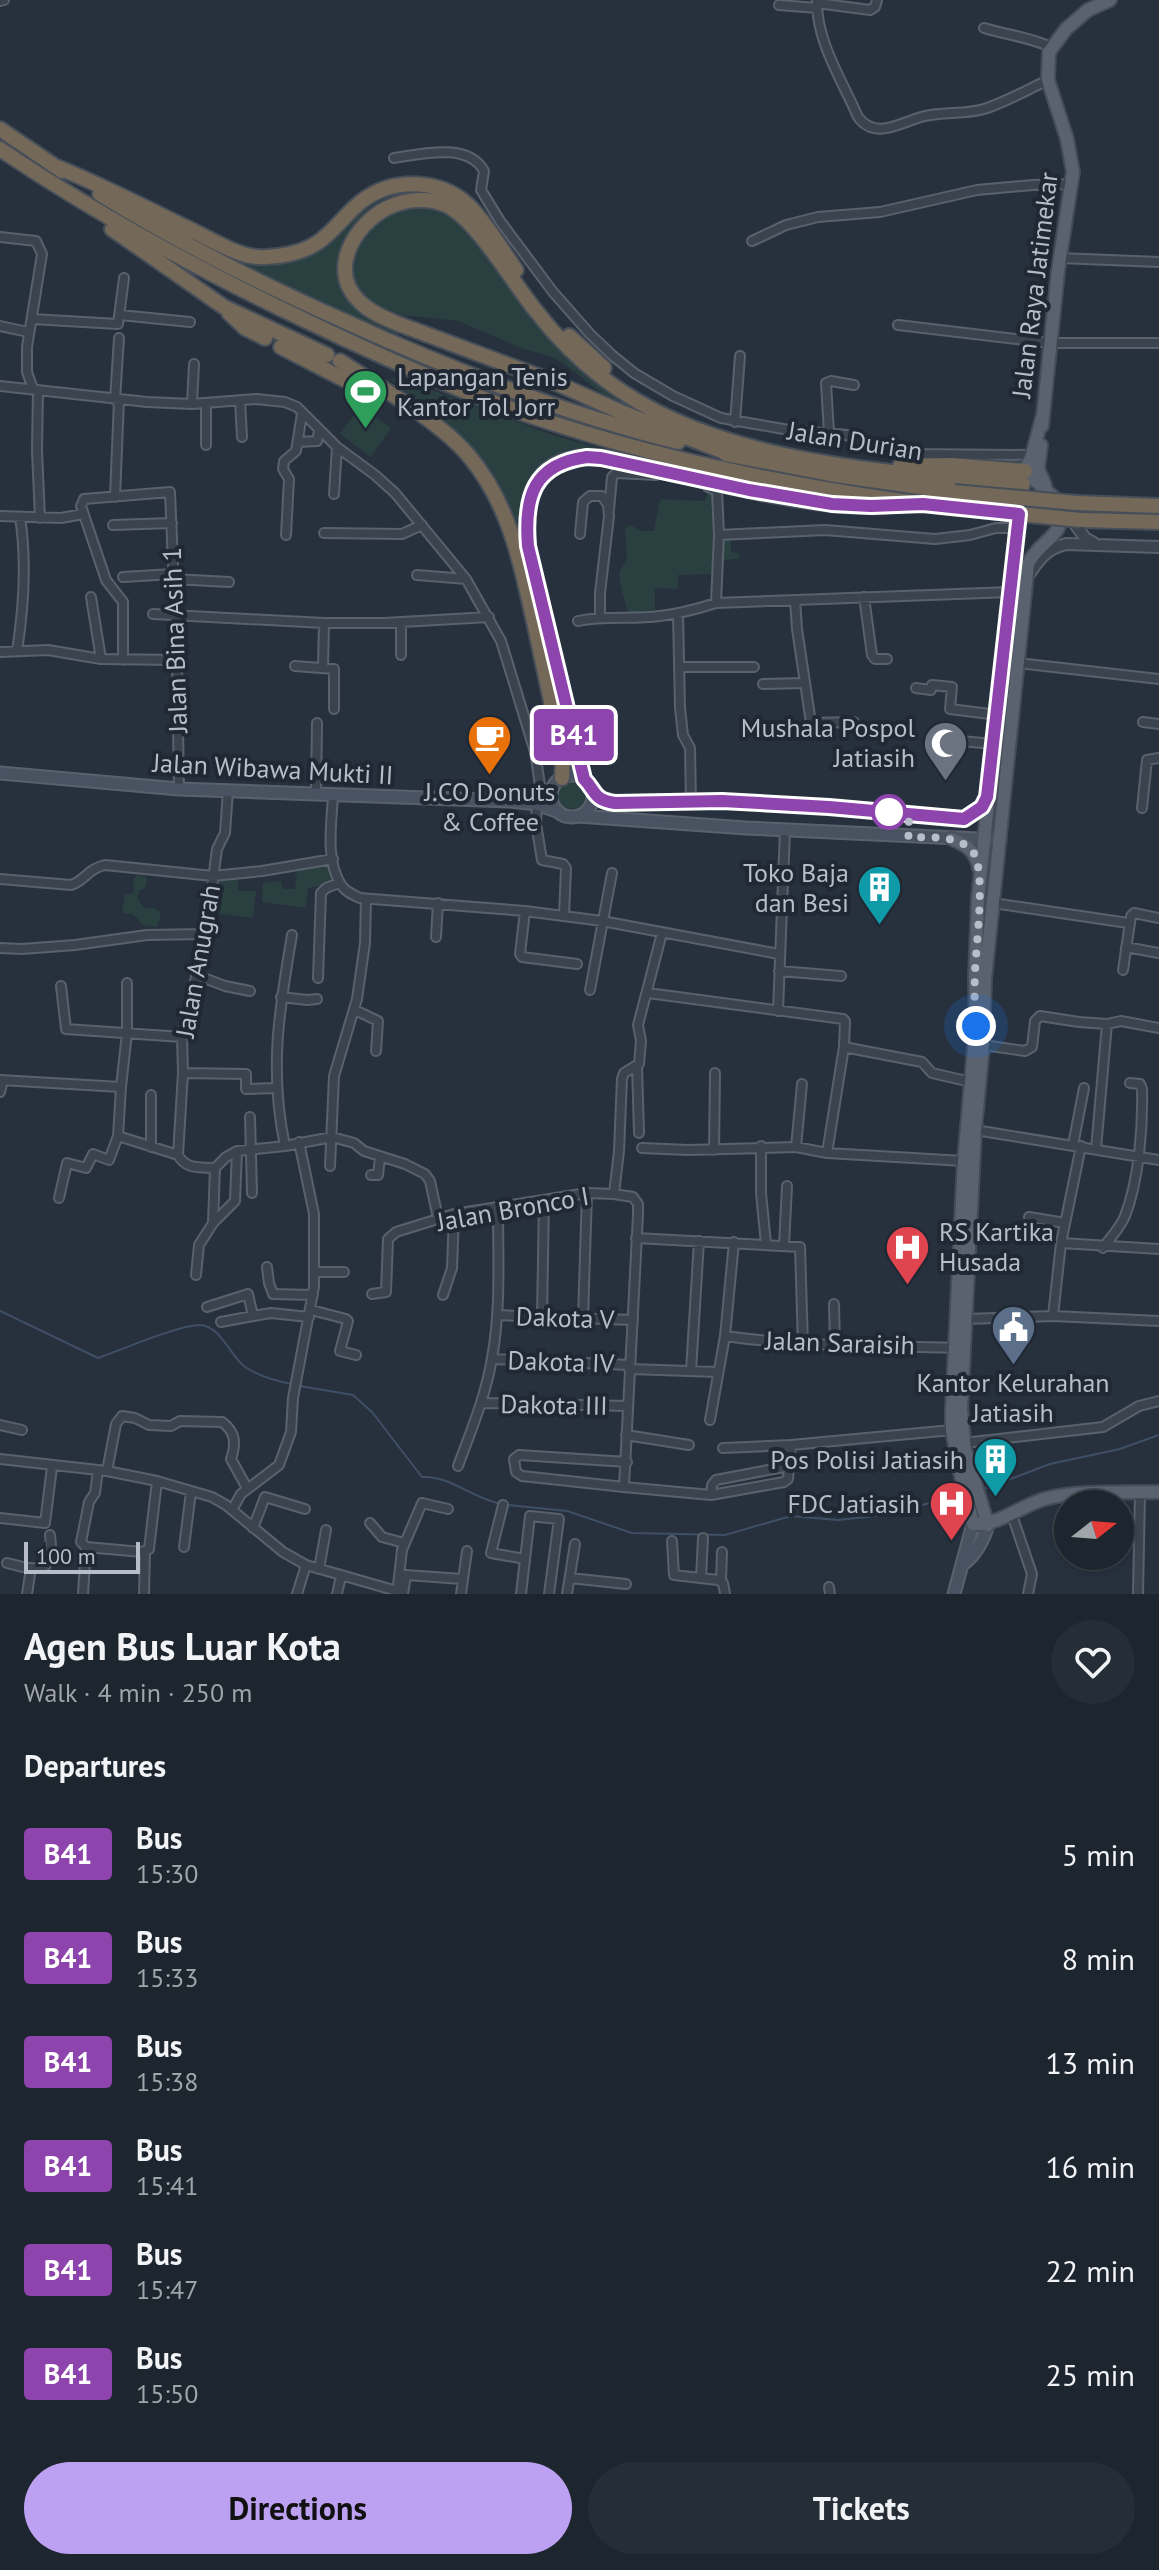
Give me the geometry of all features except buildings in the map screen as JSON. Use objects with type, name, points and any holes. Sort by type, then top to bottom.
[{"type":"highway","points":[[0,129],[124,209],[242,273],[415,354],[547,404],[735,456],[836,475],[1070,504],[1159,506]]},
{"type":"highway","points":[[0,149],[224,307],[334,358],[386,390],[448,435],[468,454],[498,498],[517,551],[563,757],[558,783]]},
{"type":"highway","points":[[57,167],[227,247],[256,257],[289,254],[317,244],[361,202],[384,189],[418,183],[434,186],[454,195],[474,210],[548,314],[574,341],[604,368],[663,406],[744,438],[822,456],[878,466],[951,465],[1024,478]]},
{"type":"highway","points":[[64,193],[183,261],[302,319],[455,387],[540,419],[647,451],[823,490],[948,507],[1081,520],[1159,522]]},
{"type":"highway","points":[[735,456],[374,313],[360,302],[348,284],[345,267],[350,244],[368,221],[392,206],[417,200],[445,205],[472,227],[536,311],[580,360],[613,385],[658,412],[721,438],[792,457],[882,472],[1024,478]]},
{"type":"highway","points":[[224,307],[245,328],[265,338]]},
{"type":"highway","points":[[281,347],[353,384],[386,390]]},
{"type":"highway","points":[[584,779],[526,527],[530,495],[552,467],[566,460],[601,458],[749,490],[832,504],[923,504]]},
{"type":"main road","points":[[1051,47],[1086,5],[1110,0]]},
{"type":"main road","name":"Jalan Raya Jatimekar","points":[[1042,418],[1060,258],[1073,184],[1067,139],[1046,73],[1051,47]]},
{"type":"main road","points":[[1042,418],[1038,469],[1046,487]]},
{"type":"main road","points":[[962,1564],[985,1536],[988,1525],[971,1491],[952,1430],[964,1161],[976,1026],[980,883],[1017,528],[1024,478],[1042,418]]},
{"type":"main road","points":[[954,1594],[973,1524],[961,1409],[975,1130],[985,979],[1028,564],[1059,528],[1070,504],[1046,487],[1024,478]]},
{"type":"main road","name":"Jalan Wibawa Mukti II","points":[[0,773],[179,789],[510,801],[540,805],[559,812]]},
{"type":"main road","points":[[540,805],[558,783],[577,776],[584,779],[593,794],[615,803],[691,802],[829,807],[964,819],[982,807],[987,797]]},
{"type":"main road","points":[[558,783],[552,797],[559,812],[568,816],[1000,840]]},
{"type":"main road","points":[[578,816],[589,808],[593,794]]},
{"type":"main road","points":[[903,814],[910,823],[908,837]]},
{"type":"main road","points":[[987,816],[995,823],[1003,816]]},
{"type":"main road","points":[[952,839],[974,853],[980,883]]},
{"type":"main road","points":[[973,1524],[988,1525],[1044,1499],[1060,1495],[1159,1492]]},
{"type":"street","points":[[779,5],[856,4],[870,10],[877,0]]},
{"type":"street","points":[[817,4],[818,25],[858,117],[876,129],[923,116],[983,109],[1048,80]]},
{"type":"street","points":[[984,28],[1032,39],[1051,47]]},
{"type":"street","name":"Jalan Durian","points":[[394,158],[444,153],[466,154],[476,160],[484,171],[481,190],[491,208],[553,292],[590,334],[612,355],[656,387],[700,410],[735,422],[847,435],[866,445],[912,454],[1032,455]]},
{"type":"street","points":[[752,241],[786,225],[818,217],[900,209],[977,190],[1073,184]]},
{"type":"street","points":[[0,237],[36,241],[42,254],[28,332],[26,366],[35,390],[40,518]]},
{"type":"street","points":[[1060,258],[1159,262]]},
{"type":"street","points":[[32,319],[116,325],[119,322],[124,278]]},
{"type":"street","points":[[120,315],[190,322]]},
{"type":"street","points":[[898,325],[1050,343],[1159,343]]},
{"type":"street","points":[[0,326],[28,332]]},
{"type":"street","points":[[119,338],[115,497],[84,499],[81,506],[106,580],[123,602],[123,660]]},
{"type":"street","points":[[735,422],[740,356]]},
{"type":"street","points":[[192,404],[194,364]]},
{"type":"street","points":[[829,433],[826,383],[854,385]]},
{"type":"street","points":[[0,386],[117,400],[192,404],[240,400],[285,402],[297,407],[337,447],[375,475],[402,501],[466,579],[501,641],[538,768],[540,805],[536,824],[542,860],[563,864],[566,868],[564,916]]},
{"type":"street","points":[[240,400],[242,437]]},
{"type":"street","points":[[206,403],[206,445]]},
{"type":"street","points":[[286,535],[289,479],[283,469],[284,461],[296,451],[302,414]]},
{"type":"street","points":[[298,442],[317,441],[319,431]]},
{"type":"street","points":[[334,494],[337,447]]},
{"type":"street","points":[[600,617],[612,477],[616,473],[663,476],[717,491],[716,603]]},
{"type":"street","name":"Jalan Bina Asih 1","points":[[115,497],[170,492],[179,789]]},
{"type":"street","points":[[580,534],[581,505],[586,498],[602,496],[609,510]]},
{"type":"street","points":[[1070,504],[1085,538],[1109,546]]},
{"type":"street","points":[[0,516],[61,518],[83,514]]},
{"type":"street","points":[[17,651],[25,553],[20,517]]},
{"type":"street","points":[[113,525],[172,523]]},
{"type":"street","points":[[324,533],[402,534],[422,525]]},
{"type":"street","points":[[719,535],[825,530],[935,539],[996,528],[1017,528]]},
{"type":"street","points":[[1027,577],[1039,560],[1054,547],[1066,544],[1159,547]]},
{"type":"street","points":[[417,575],[466,579]]},
{"type":"street","points":[[123,577],[173,576],[229,582]]},
{"type":"street","points":[[578,621],[600,617],[678,614],[716,603],[1011,592]]},
{"type":"street","points":[[91,597],[101,659]]},
{"type":"street","points":[[864,597],[872,655],[875,659],[887,659]]},
{"type":"street","points":[[795,600],[811,723],[854,722]]},
{"type":"street","points":[[153,614],[324,623],[489,617]]},
{"type":"street","points":[[678,614],[683,735],[690,748],[691,802]]},
{"type":"street","points":[[401,622],[401,655]]},
{"type":"street","points":[[323,667],[324,623]]},
{"type":"street","points":[[0,652],[48,650],[101,659],[177,660]]},
{"type":"street","points":[[1018,663],[1159,679]]},
{"type":"street","points":[[295,666],[334,669],[334,709]]},
{"type":"street","points":[[680,667],[754,667]]},
{"type":"street","points":[[763,684],[805,683]]},
{"type":"street","points":[[916,688],[931,690],[932,685],[952,687],[950,709],[998,715]]},
{"type":"street","points":[[1143,722],[1159,724]]},
{"type":"street","points":[[316,793],[317,723]]},
{"type":"street","points":[[938,739],[994,744]]},
{"type":"street","points":[[1142,808],[1147,760],[1159,758]]},
{"type":"street","name":"Jalan Anugrah","points":[[178,1155],[182,1037],[206,934],[217,849],[225,833],[228,790]]},
{"type":"street","points":[[333,794],[333,859],[339,883],[349,892],[366,899],[525,911],[602,921],[779,954]]},
{"type":"street","points":[[778,1011],[785,830]]},
{"type":"street","points":[[0,879],[71,885],[79,882],[93,868],[105,865],[213,876],[275,870],[333,859]]},
{"type":"street","points":[[590,990],[612,873]]},
{"type":"street","points":[[318,978],[321,893],[339,883]]},
{"type":"street","points":[[330,1166],[334,1076],[344,1035],[355,1010],[365,943],[366,899]]},
{"type":"street","points":[[436,937],[438,903]]},
{"type":"street","points":[[993,903],[1128,923]]},
{"type":"street","points":[[525,911],[522,957],[577,964]]},
{"type":"street","points":[[1123,970],[1128,923],[1134,913],[1159,918]]},
{"type":"street","points":[[639,1133],[637,1066],[641,1041],[638,1025],[662,933]]},
{"type":"street","points":[[0,948],[75,945],[147,935],[206,934]]},
{"type":"street","points":[[285,1146],[275,1088],[277,1029],[292,935]]},
{"type":"street","points":[[1126,947],[1159,953]]},
{"type":"street","points":[[779,971],[841,976]]},
{"type":"street","points":[[196,975],[250,991]]},
{"type":"street","points":[[59,1198],[67,1163],[86,1168],[93,1154],[109,1160],[118,1136],[127,1033],[127,983]]},
{"type":"street","points":[[61,986],[66,1029],[182,1037]]},
{"type":"street","points":[[648,993],[843,1019],[847,1026],[827,1153]]},
{"type":"street","points":[[281,997],[317,999]]},
{"type":"street","points":[[355,1010],[378,1021],[376,1051]]},
{"type":"street","points":[[983,1045],[1025,1051],[1032,1047],[1035,1021],[1040,1016],[1107,1024],[1121,1021],[1159,1028]]},
{"type":"street","points":[[1096,1149],[1107,1024]]},
{"type":"street","points":[[844,1047],[922,1062],[932,1073],[971,1082]]},
{"type":"street","points":[[624,1487],[637,1202],[633,1197],[614,1194],[622,1079],[625,1072],[637,1066]]},
{"type":"street","points":[[183,1073],[246,1074],[246,1089],[275,1088]]},
{"type":"street","points":[[714,1150],[715,1073]]},
{"type":"street","points":[[0,1092],[1,1080],[121,1087]]},
{"type":"street","points":[[1103,1248],[1126,1213],[1138,1156],[1143,1122],[1142,1089],[1140,1084],[1130,1083]]},
{"type":"street","points":[[796,1147],[802,1084]]},
{"type":"street","points":[[1053,1316],[1084,1088]]},
{"type":"street","points":[[151,1095],[151,1147]]},
{"type":"street","points":[[250,1117],[252,1193]]},
{"type":"street","points":[[975,1130],[1159,1160]]},
{"type":"street","points":[[118,1136],[178,1155],[190,1167],[215,1168]]},
{"type":"street","points":[[213,1223],[215,1168],[226,1157],[237,1151],[332,1137],[354,1143],[364,1151],[425,1174],[430,1181],[438,1218]]},
{"type":"street","points":[[232,1510],[247,1488],[279,1465],[291,1432],[293,1398],[310,1314],[314,1272],[314,1214],[299,1142]]},
{"type":"street","points":[[761,1146],[766,1244]]},
{"type":"street","points":[[642,1148],[714,1150],[796,1147],[827,1153],[964,1161]]},
{"type":"street","points":[[196,1275],[199,1245],[213,1223],[235,1201],[237,1151]]},
{"type":"street","points":[[371,1175],[378,1175],[380,1157]]},
{"type":"street","points":[[784,1245],[787,1186]]},
{"type":"street","points":[[583,1318],[587,1193]]},
{"type":"street","name":"Jalan Bronco I","points":[[372,1294],[386,1292],[388,1239],[396,1232],[454,1214],[587,1193],[614,1194]]},
{"type":"street","points":[[542,1318],[544,1201]]},
{"type":"street","points":[[458,1466],[481,1403],[492,1359],[497,1315],[498,1208]]},
{"type":"street","points":[[443,1295],[452,1268],[454,1214]]},
{"type":"street","points":[[1029,1217],[1065,1223]]},
{"type":"street","points":[[636,1238],[800,1247],[803,1345]]},
{"type":"street","points":[[691,1371],[699,1241]]},
{"type":"street","points":[[710,1420],[725,1336],[734,1242]]},
{"type":"street","points":[[1061,1243],[1103,1248],[1159,1249]]},
{"type":"street","points":[[267,1267],[273,1294],[313,1295]]},
{"type":"street","points":[[314,1272],[344,1272]]},
{"type":"street","points":[[207,1307],[252,1293],[253,1316]]},
{"type":"street","points":[[834,1304],[835,1345]]},
{"type":"street","points":[[221,1322],[271,1313],[347,1319],[340,1351],[356,1355]]},
{"type":"street","name":"Dakota V","points":[[497,1315],[633,1320]]},
{"type":"street","points":[[965,1319],[1053,1316],[1159,1321]]},
{"type":"street","name":"Jalan Saraisih","points":[[725,1336],[803,1345],[955,1348]]},
{"type":"street","name":"Dakota IV","points":[[492,1359],[718,1372]]},
{"type":"street","points":[[964,1443],[1103,1427],[1139,1406],[1159,1401]]},
{"type":"street","name":"Dakota III","points":[[481,1403],[628,1406]]},
{"type":"street","points":[[157,1481],[149,1549],[86,1547],[81,1542],[89,1502],[95,1493],[116,1424],[122,1416],[149,1425],[171,1426],[180,1421],[222,1422],[234,1438],[231,1459],[247,1488]]},
{"type":"street","points":[[0,1425],[22,1430]]},
{"type":"street","points":[[723,1448],[952,1430]]},
{"type":"street","points":[[626,1435],[689,1445]]},
{"type":"street","points":[[627,1462],[531,1455],[518,1455],[514,1459],[516,1472],[522,1476],[711,1495],[784,1482],[789,1477],[791,1445]]},
{"type":"street","points":[[0,1459],[102,1470],[157,1481],[212,1497],[283,1552],[306,1565],[399,1593]]},
{"type":"street","points":[[711,1495],[716,1480],[789,1466]]},
{"type":"street","points":[[0,1518],[45,1523],[52,1467]]},
{"type":"street","points":[[184,1547],[191,1492]]},
{"type":"street","points":[[1138,1594],[1140,1493]]},
{"type":"street","points":[[253,1528],[265,1497],[305,1509]]},
{"type":"street","points":[[399,1593],[404,1543],[422,1503],[448,1509]]},
{"type":"street","points":[[503,1505],[491,1553],[525,1559]]},
{"type":"street","points":[[1012,1515],[1032,1574],[1028,1594]]},
{"type":"street","points":[[521,1594],[530,1516],[559,1519],[549,1594]]},
{"type":"street","points":[[370,1523],[382,1537],[404,1543]]},
{"type":"street","points":[[319,1569],[326,1530]]},
{"type":"street","points":[[7,1563],[31,1568],[46,1565],[50,1535]]},
{"type":"street","points":[[701,1578],[703,1538]]},
{"type":"street","points":[[672,1541],[674,1575],[721,1581]]},
{"type":"street","points":[[567,1594],[575,1544]]},
{"type":"street","points":[[83,1594],[86,1547]]},
{"type":"street","points":[[144,1594],[145,1551]]},
{"type":"street","points":[[461,1594],[467,1551]]},
{"type":"street","points":[[722,1552],[721,1581],[725,1594]]},
{"type":"street","points":[[297,1594],[306,1565]]},
{"type":"street","points":[[27,1594],[31,1568]]},
{"type":"street","points":[[399,1593],[406,1575],[462,1579]]},
{"type":"street","points":[[337,1594],[341,1576]]},
{"type":"street","points":[[570,1578],[620,1588]]},
{"type":"green space","points":[[419,188],[451,199],[407,193],[381,201],[355,224],[342,253],[348,291],[400,331],[397,337],[235,263],[233,259],[284,260],[387,192]]},
{"type":"green space","points":[[392,206],[441,207],[467,228],[548,334],[668,424],[618,406],[552,357],[521,348],[458,321],[393,314],[378,309],[356,289],[350,275],[351,248]]},
{"type":"green space","points":[[389,378],[413,383],[553,435],[626,456],[606,454],[541,472],[523,544],[503,497],[477,455]]},
{"type":"green space","name":"Lapangan Tenis Kantor Tol Jorr","points":[[361,406],[391,428],[371,457],[340,434]]},
{"type":"green space","points":[[708,492],[721,493],[713,508],[716,538],[731,537],[731,552],[738,553],[741,558],[717,561],[717,574],[678,575],[678,589],[655,588],[655,612],[628,612],[619,572],[627,560],[625,528],[630,525],[641,531],[654,531],[660,499],[705,501]]},
{"type":"green space","points":[[572,781],[582,785],[586,795],[582,805],[572,809],[562,805],[558,795],[562,785]]},
{"type":"green space","points":[[330,863],[335,883],[308,888],[306,908],[262,902],[263,883],[281,881],[283,889],[295,889],[297,870]]},
{"type":"green space","points":[[137,875],[147,879],[145,889],[139,890],[137,899],[145,908],[154,908],[161,913],[157,927],[143,925],[133,914],[122,913],[125,894],[134,892],[133,881]]},
{"type":"green space","points":[[239,876],[237,891],[256,891],[253,918],[214,913],[215,878]]},
{"type":"waterway","points":[[0,1311],[98,1358],[150,1338],[200,1325],[214,1330],[245,1367],[268,1378],[292,1384]]},
{"type":"waterway","points":[[300,1386],[353,1395],[372,1412],[422,1477],[451,1483],[501,1504]]},
{"type":"waterway","points":[[981,1490],[1050,1464],[1120,1449],[1159,1435]]},
{"type":"waterway","points":[[507,1505],[567,1511],[632,1533],[725,1535],[791,1516],[838,1520],[885,1515],[959,1495]]},
{"type":"bus line","name":"B41","points":[[601,458],[749,490],[832,504],[923,504],[1019,514],[987,797],[972,816],[964,819],[722,801],[615,803],[593,794],[584,779],[528,546],[526,527],[530,495],[552,467],[566,460],[601,458]]},
{"type":"place","name":"Lapangan Tenis Kantor Tol Jorr","points":[[366,431]]},
{"type":"place","name":"J.CO Donuts & Coffee","points":[[490,776]]},
{"type":"place","name":"Mushala Pospol Jatiasih","points":[[946,782]]},
{"type":"place","name":"Toko Baja dan Besi","points":[[880,927]]},
{"type":"place","name":"RS Kartika Husada","points":[[908,1286]]},
{"type":"place","name":"Kantor Kelurahan Jatiasih","points":[[1013,1367]]},
{"type":"place","name":"Pos Polisi Jatiasih","points":[[995,1499]]},
{"type":"place","name":"FDC Jatiasih","points":[[951,1543]]},
{"type":"route","points":[[889,812],[886,812],[903,814],[908,818],[908,837],[952,839],[974,853],[980,883],[976,1026]]}]
